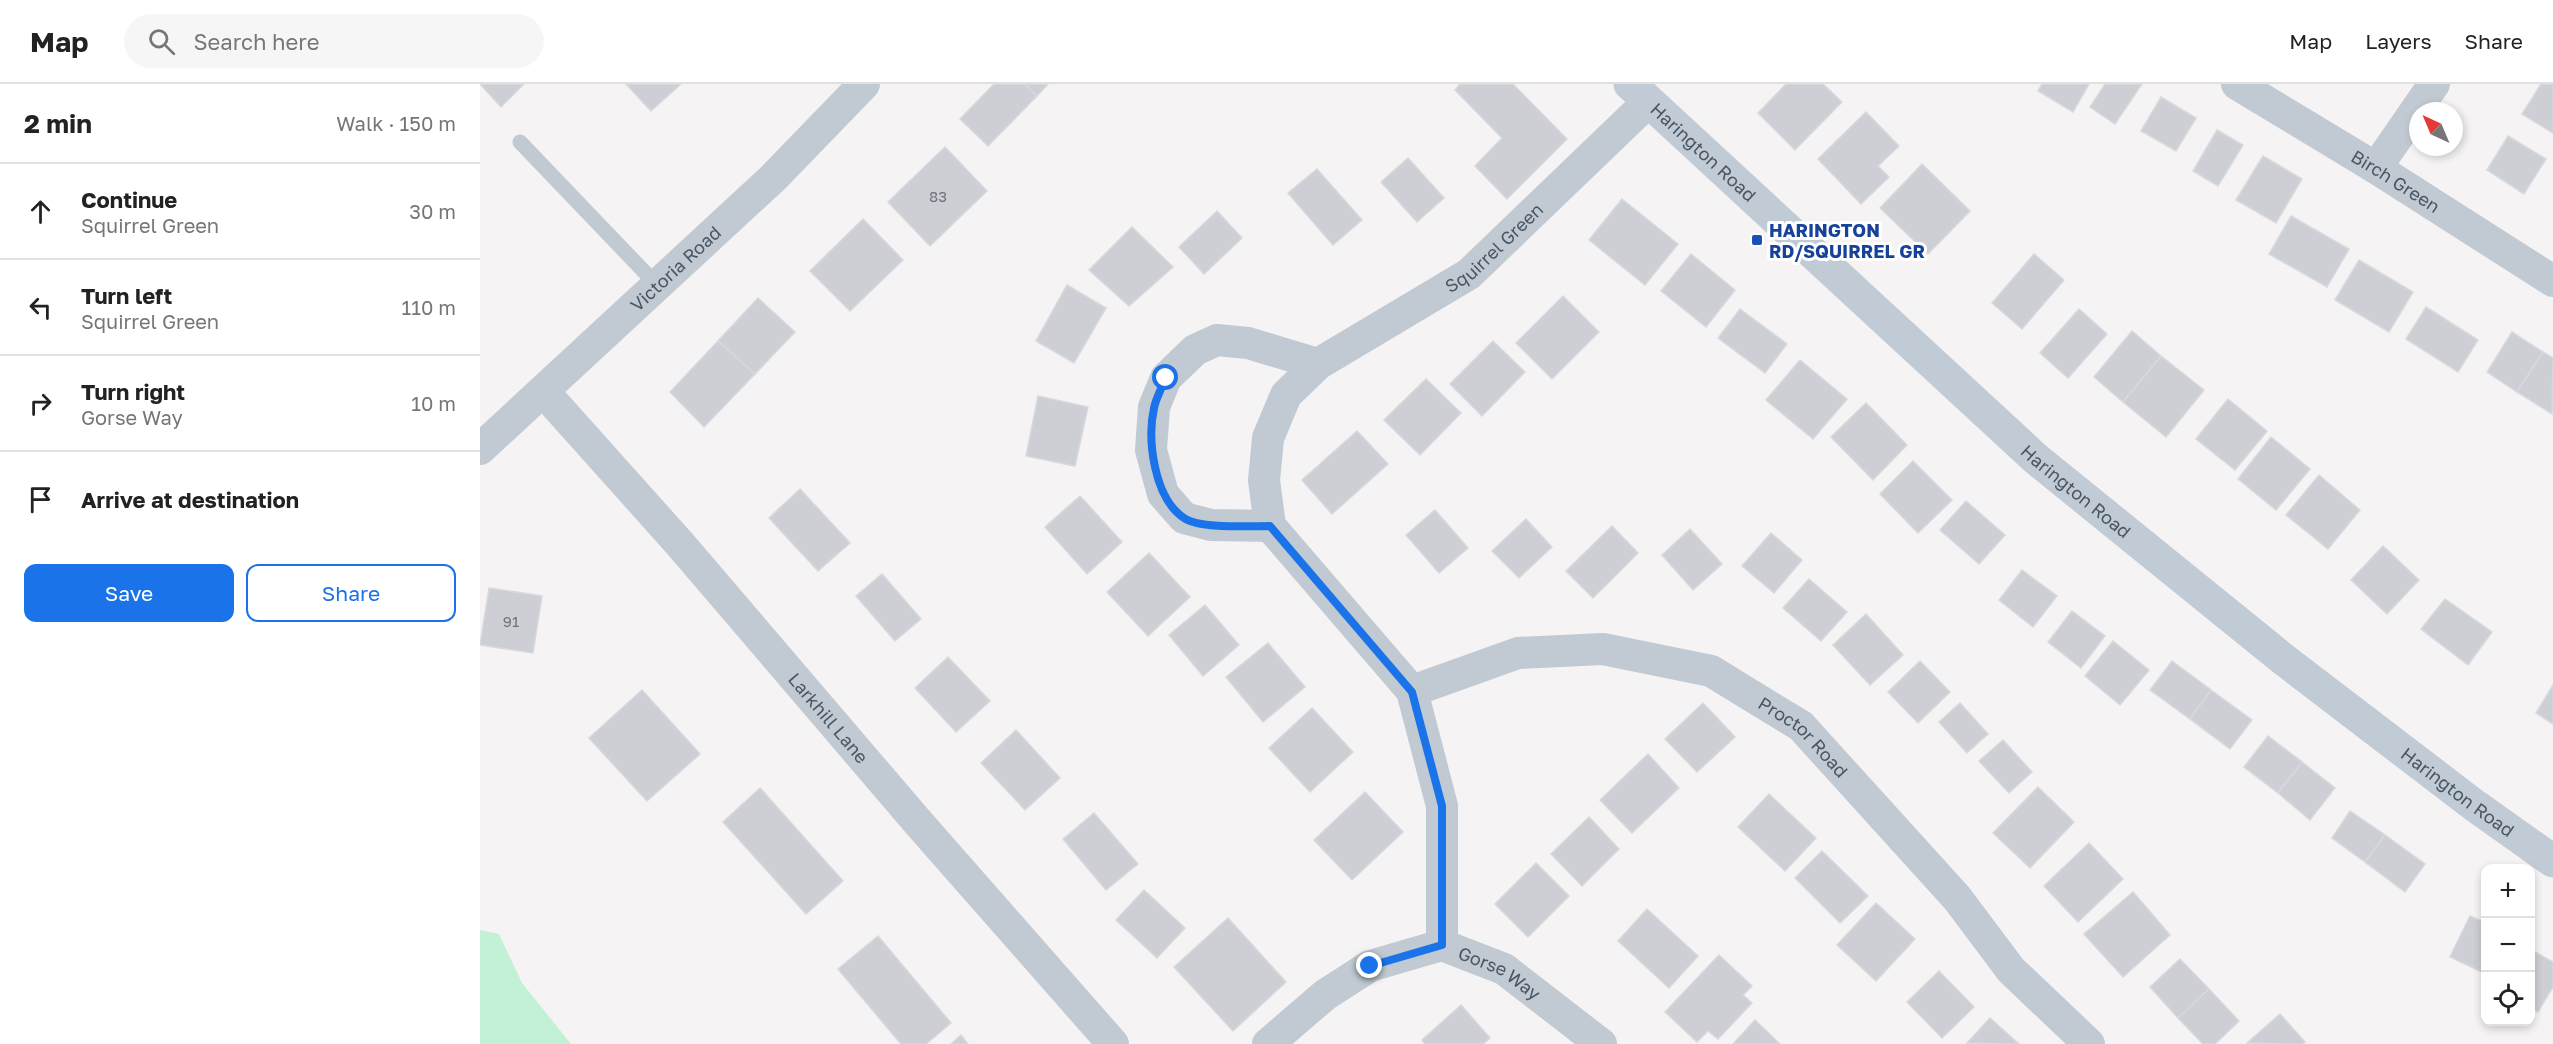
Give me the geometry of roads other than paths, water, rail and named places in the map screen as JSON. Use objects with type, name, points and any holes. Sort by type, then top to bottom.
[{"type":"street","name":"Victoria Road","points":[[480,449],[773,178],[864,84]]},
{"type":"street","name":"Birch Green","points":[[2237,84],[2376,168],[2553,281]]},
{"type":"street","points":[[2376,168],[2434,84]]},
{"type":"street","name":"Squirrel Green","points":[[1270,526],[1264,480],[1268,438],[1286,395],[1318,364],[1469,274],[1639,93]]},
{"type":"street","name":"Harington Road","points":[[1639,93],[2035,458],[2292,666],[2474,805],[2552,858]]},
{"type":"street","points":[[1318,364],[1248,343],[1217,340],[1195,350],[1166,378],[1154,407],[1151,450],[1163,494],[1184,518],[1211,525],[1270,526],[1412,692],[1442,806],[1442,945]]},
{"type":"street","name":"Larkhill Lane","points":[[543,391],[672,535],[916,820],[1113,1044]]},
{"type":"street","name":"Proctor Road","points":[[1412,692],[1518,653],[1604,649],[1711,671],[1801,726],[1957,898],[2011,970],[2089,1044]]},
{"type":"street","name":"Gorse Way","points":[[1268,1044],[1325,995],[1370,966],[1442,945],[1504,969],[1601,1044]]},
{"type":"lane","points":[[520,142],[657,285]]},
{"type":"place","name":"HARINGTON RD/SQUIRREL GR","points":[[1757,240]]}]
